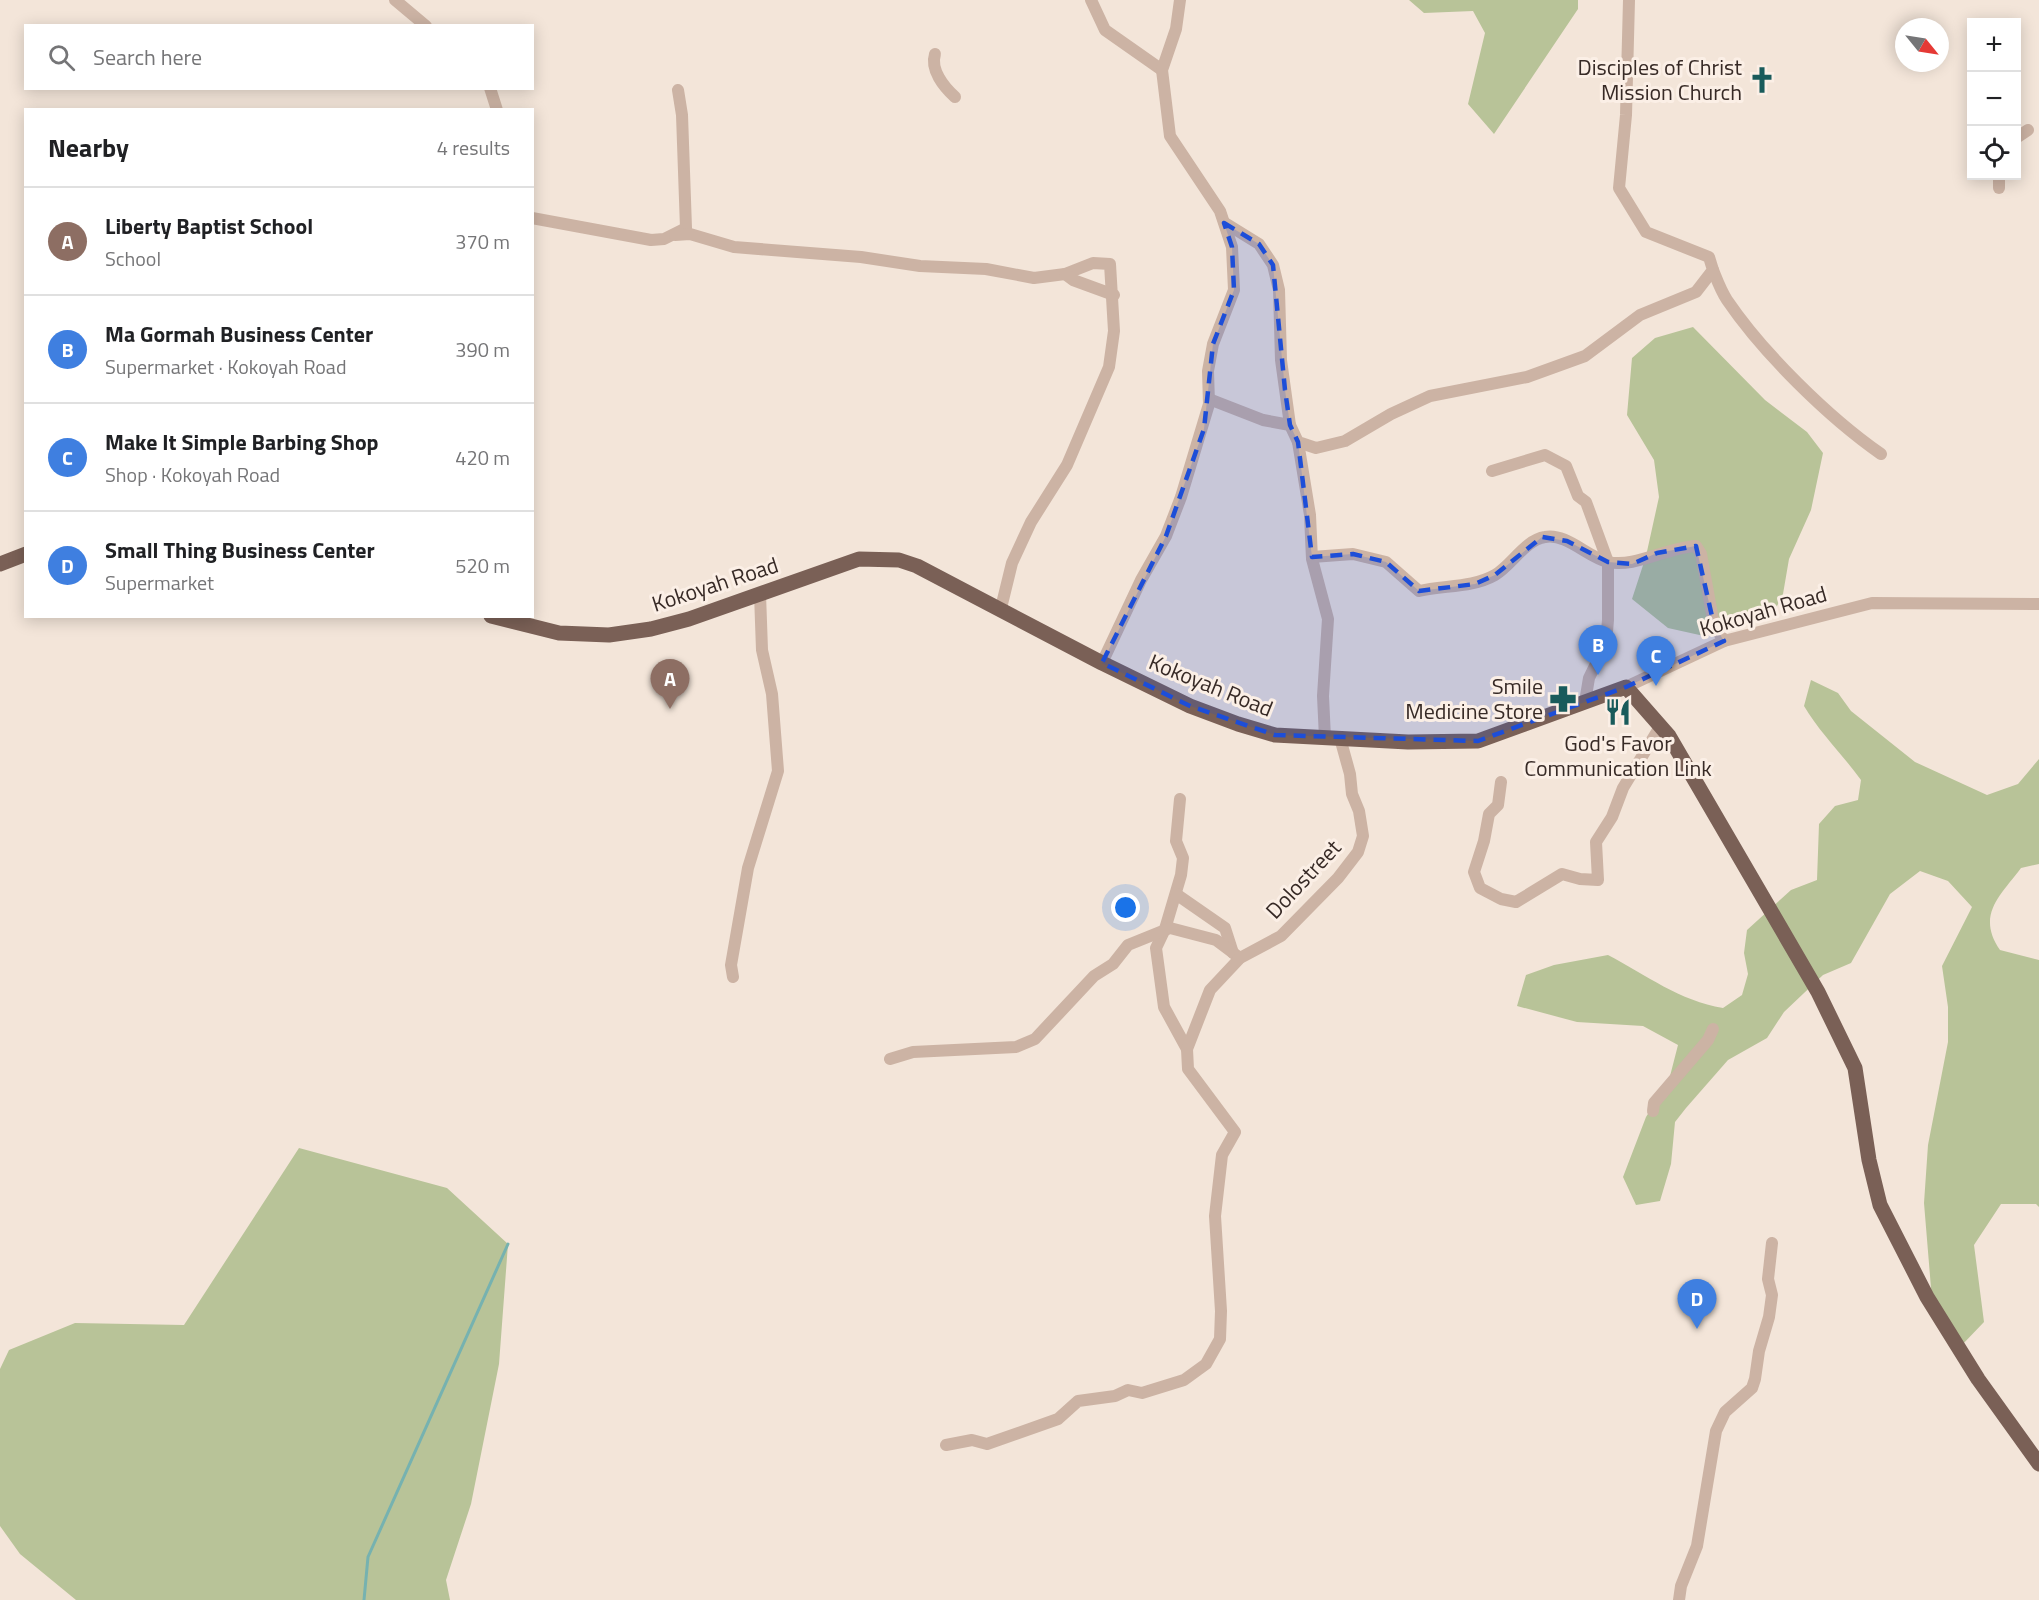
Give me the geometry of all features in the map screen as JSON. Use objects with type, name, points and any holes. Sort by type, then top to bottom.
[{"type":"main road","points":[[0,564],[24,555]]},
{"type":"main road","name":"Kokoyah Road","points":[[499,618],[559,633],[609,635],[651,629],[689,619],[859,559],[890,559],[917,566],[1001,608],[1101,663],[1190,706],[1275,735],[1451,743],[1478,741],[1626,687]]},
{"type":"main road","points":[[1626,687],[1661,725],[1790,940],[1856,1068],[1869,1160],[1880,1205],[1939,1315],[1978,1379],[2039,1464]]},
{"type":"street","points":[[395,0],[424,24]]},
{"type":"street","points":[[1091,0],[1105,30],[1162,70]]},
{"type":"street","points":[[1101,663],[1141,580],[1166,536],[1204,429],[1209,399],[1208,371],[1213,344],[1234,290],[1232,247],[1220,211],[1170,136],[1162,70],[1176,29],[1180,0]]},
{"type":"street","points":[[1629,0],[1626,41],[1627,95],[1619,188],[1646,232],[1709,257],[1726,299],[1777,360],[1854,435],[1881,454]]},
{"type":"street","points":[[935,54],[933,60],[943,86],[955,97]]},
{"type":"street","points":[[491,90],[496,108]]},
{"type":"street","points":[[675,235],[686,228],[682,115],[678,90]]},
{"type":"street","points":[[2021,135],[2028,130]]},
{"type":"street","points":[[534,218],[651,240],[690,234],[734,247],[861,257],[920,266],[987,269],[1034,278],[1065,274],[1093,263],[1110,264],[1114,295],[1114,331],[1108,367],[1067,465],[1030,522],[1012,562],[1001,608]]},
{"type":"street","name":"Dolostreet","points":[[1187,1049],[1210,990],[1237,955],[1281,936],[1338,878],[1358,852],[1363,837],[1361,819],[1352,794],[1350,774],[1333,738],[1323,696],[1328,619],[1312,557],[1310,515],[1298,442],[1290,425],[1281,360],[1279,290],[1273,265],[1259,244],[1224,223]]},
{"type":"street","points":[[1298,442],[1316,448],[1345,441],[1390,414],[1430,396],[1527,376],[1585,356],[1640,315],[1696,292],[1713,270]]},
{"type":"street","points":[[1065,274],[1073,280],[1114,295]]},
{"type":"street","points":[[1209,399],[1263,420],[1290,425]]},
{"type":"street","points":[[1492,471],[1545,456],[1566,466],[1578,496],[1586,502],[1608,562],[1608,620],[1606,643],[1589,678],[1585,702]]},
{"type":"street","points":[[1312,557],[1353,554],[1386,562],[1419,591],[1475,584],[1496,575],[1542,537],[1553,536],[1567,541],[1581,551],[1608,562],[1632,564],[1658,553],[1696,546],[1701,554],[1714,625],[1724,641]]},
{"type":"street","points":[[733,977],[731,965],[748,868],[778,771],[772,694],[762,650],[760,594]]},
{"type":"street","name":"Kokoyah Road","points":[[1626,687],[1724,641],[1872,603],[2039,604]]},
{"type":"street","points":[[1501,782],[1498,805],[1489,814],[1484,842],[1474,872],[1480,888],[1501,899],[1516,902],[1562,874],[1580,879],[1598,880],[1596,842],[1612,817],[1623,788],[1661,725]]},
{"type":"street","points":[[946,1445],[972,1440],[987,1444],[1058,1419],[1078,1401],[1115,1396],[1128,1390],[1142,1393],[1184,1380],[1206,1364],[1220,1339],[1221,1311],[1215,1216],[1222,1155],[1234,1132],[1188,1069],[1187,1049],[1161,994],[1156,948],[1165,929],[1176,894],[1183,858],[1176,841],[1180,800]]},
{"type":"street","points":[[1176,894],[1225,928],[1237,955]]},
{"type":"street","points":[[890,1059],[913,1053],[1016,1047],[1035,1039],[1094,976],[1113,964],[1128,945],[1165,929],[1170,928],[1215,940],[1237,955]]},
{"type":"street","points":[[1653,1111],[1654,1102],[1708,1041],[1713,1029]]},
{"type":"street","points":[[1679,1600],[1681,1586],[1697,1546],[1716,1431],[1725,1412],[1752,1388],[1755,1379],[1772,1295],[1768,1279],[1772,1243]]},
{"type":"highlighted area","points":[[1224,223],[1259,244],[1273,265],[1285,390],[1290,425],[1298,442],[1312,557],[1353,554],[1386,562],[1419,591],[1475,584],[1495,575],[1542,537],[1567,541],[1608,562],[1632,564],[1657,553],[1696,546],[1714,625],[1724,641],[1626,687],[1478,741],[1275,735],[1190,706],[1102,663],[1166,536],[1204,429],[1213,344],[1234,290],[1232,247]]},
{"type":"green space","points":[[1409,0],[1578,0],[1578,9],[1494,134],[1468,104],[1485,33],[1473,11],[1424,13]]},
{"type":"green space","points":[[1693,327],[1765,400],[1807,432],[1823,453],[1811,510],[1789,559],[1783,594],[1775,610],[1763,618],[1704,636],[1668,628],[1632,599],[1646,556],[1659,497],[1654,460],[1627,415],[1632,358],[1655,338]]},
{"type":"green space","points":[[1811,680],[1838,693],[1851,711],[1915,762],[1987,795],[2018,784],[2039,759],[2039,864],[2021,868],[2005,888],[1994,906],[1990,926],[1993,938],[2000,950],[2039,960],[2039,1207],[2036,1204],[2001,1204],[1974,1245],[1984,1322],[1961,1346],[1932,1300],[1924,1203],[1928,1145],[1948,1042],[1948,1007],[1942,966],[1972,907],[1948,881],[1920,871],[1890,894],[1851,963],[1823,975],[1784,1012],[1767,1038],[1728,1060],[1675,1122],[1671,1164],[1660,1201],[1636,1205],[1623,1177],[1646,1117],[1669,1080],[1678,1045],[1643,1026],[1577,1022],[1517,1006],[1526,975],[1554,965],[1608,955],[1664,986],[1707,1005],[1723,1008],[1742,995],[1748,974],[1744,953],[1747,930],[1791,890],[1817,880],[1819,824],[1835,806],[1858,800],[1861,780],[1804,706]]},
{"type":"green space","points":[[299,1148],[447,1188],[508,1244],[499,1364],[471,1504],[446,1580],[450,1600],[76,1600],[20,1554],[0,1526],[0,1369],[9,1350],[75,1323],[184,1325]]},
{"type":"waterway","points":[[364,1600],[368,1557],[508,1244]]},
{"type":"place","name":"Disciples of Christ Mission Church","points":[[1762,80]]},
{"type":"place","name":"Ma Gormah Business Center","points":[[1598,675]]},
{"type":"place","name":"Make It Simple Barbing Shop","points":[[1656,686]]},
{"type":"place","name":"Smile Medicine Store","points":[[1563,699]]},
{"type":"place","name":"Liberty Baptist School","points":[[670,709]]},
{"type":"place","name":"God's Favor Communication Link","points":[[1618,712]]},
{"type":"place","name":"Small Thing Business Center","points":[[1697,1329]]}]
